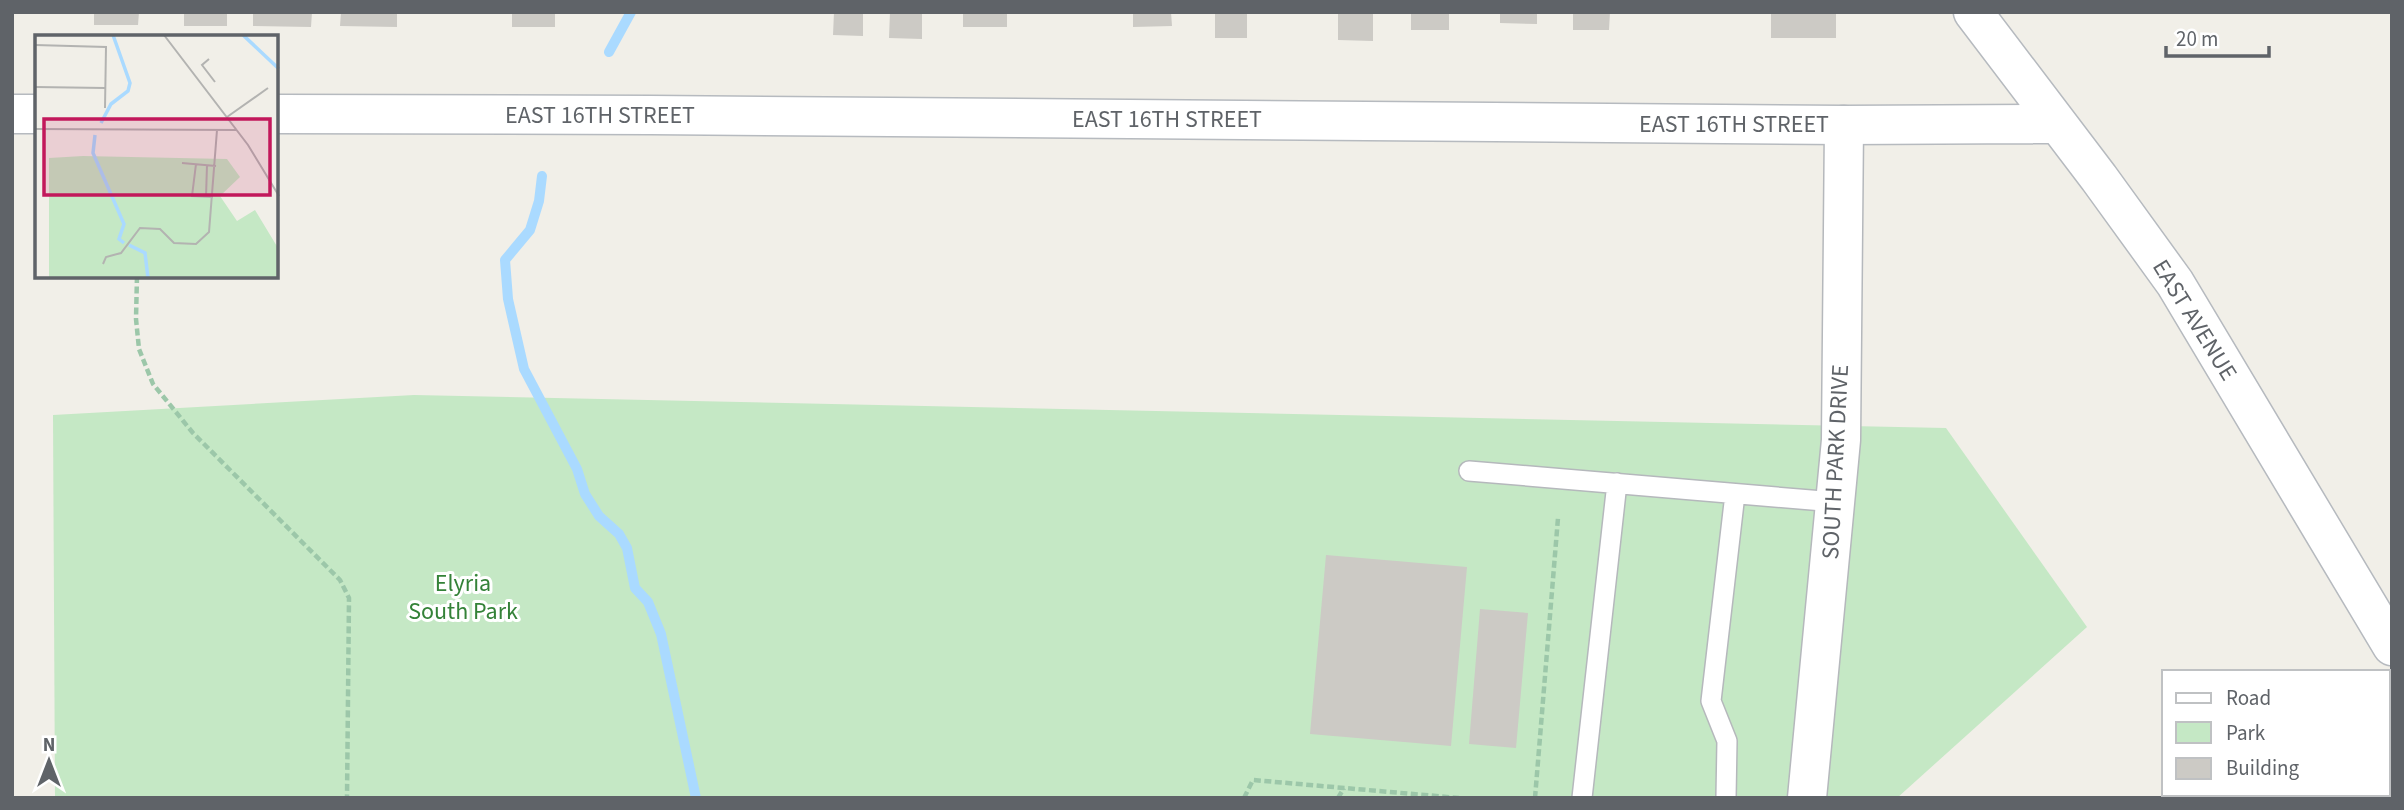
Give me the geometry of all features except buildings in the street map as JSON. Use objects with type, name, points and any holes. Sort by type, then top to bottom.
[{"type":"street","name":"EAST AVENUE","points":[[1973,12],[2175,283],[2392,646]]},
{"type":"street","points":[[12,114],[35,114]]},
{"type":"street","name":"EAST 16TH STREET","points":[[278,114],[1844,125],[2058,124]]},
{"type":"street","name":"SOUTH PARK DRIVE","points":[[1807,798],[1841,440],[1844,125]]},
{"type":"lane","points":[[1469,471],[1835,502]]},
{"type":"lane","points":[[1582,798],[1617,483]]},
{"type":"lane","points":[[1726,798],[1727,741],[1711,701],[1735,494]]},
{"type":"path","points":[[137,278],[136,319],[139,349],[153,384],[193,433],[340,580],[349,598],[347,798]]},
{"type":"path","points":[[1535,798],[1558,518]]},
{"type":"path","points":[[1244,798],[1253,780],[1459,798]]},
{"type":"path","points":[[1338,798],[1344,788]]},
{"type":"green space","name":"Elyria South Park","points":[[414,395],[1946,428],[2087,627],[1897,798],[55,798],[53,415]]},
{"type":"waterway","points":[[609,52],[631,12]]},
{"type":"waterway","points":[[542,176],[539,201],[530,230],[505,260],[508,299],[524,369],[577,469],[585,494],[599,516],[619,534],[627,548],[635,588],[648,602],[661,634],[696,798]]}]
